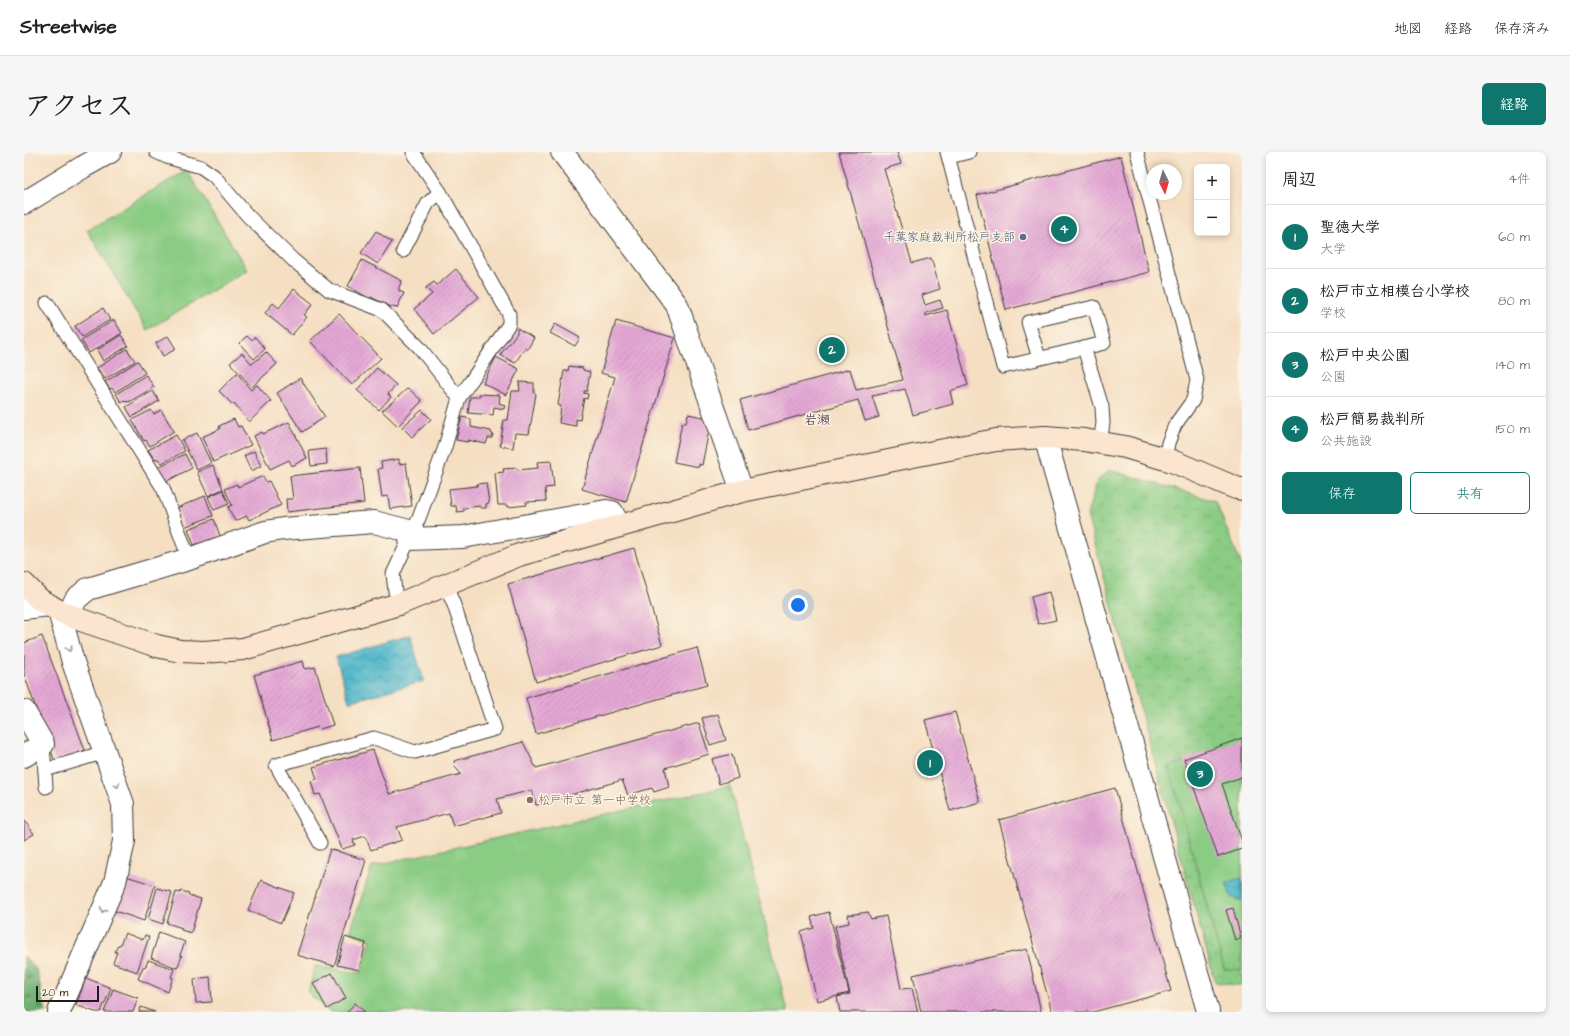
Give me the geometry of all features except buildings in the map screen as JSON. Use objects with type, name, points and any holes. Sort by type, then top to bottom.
[{"type":"street","points":[[24,203],[82,167],[110,152]]},
{"type":"street","points":[[562,152],[676,305],[742,491]]},
{"type":"street","points":[[1045,437],[1211,1012]]},
{"type":"street","points":[[24,584],[40,600],[59,611],[157,646],[180,651],[204,652],[243,649],[399,604],[519,555],[742,491],[996,440],[1045,437],[1084,440],[1125,447],[1165,459],[1236,488],[1242,489]]},
{"type":"street","points":[[24,608],[59,611],[88,590],[188,559],[265,532],[283,529],[374,522],[411,536],[463,536],[606,511],[612,512],[619,526]]},
{"type":"street","points":[[59,611],[73,662],[123,804],[124,841],[115,882],[59,1012]]},
{"type":"street","points":[[24,711],[43,744],[24,756]]},
{"type":"lane","points":[[156,152],[201,167],[214,176],[247,215],[293,260],[329,290],[382,310],[420,348],[459,398]]},
{"type":"lane","points":[[399,604],[395,591],[393,574],[419,518],[445,447],[459,398],[509,324],[509,314],[440,192],[413,152]]},
{"type":"lane","points":[[969,152],[948,155],[1003,367],[1104,342],[1094,307],[1028,322],[1039,358]]},
{"type":"lane","points":[[1137,152],[1197,380],[1193,400],[1175,425],[1168,443],[1165,459]]},
{"type":"lane","points":[[403,251],[428,203],[440,192]]},
{"type":"lane","points":[[48,303],[163,488],[188,559]]},
{"type":"lane","points":[[1084,348],[1102,407],[1100,443]]},
{"type":"lane","points":[[320,843],[276,765],[374,738],[415,752],[495,729],[454,606],[445,584]]},
{"type":"lane","points":[[43,744],[46,787]]},
{"type":"lane","points":[[45,770],[105,752]]},
{"type":"green space","points":[[187,170],[247,270],[147,330],[87,230]]},
{"type":"green space","points":[[1110,470],[1215,501],[1242,566],[1242,986],[1215,982],[1087,515],[1097,481]]},
{"type":"green space","points":[[1242,746],[1242,970],[1224,969],[1169,766]]},
{"type":"green space","points":[[730,786],[788,1012],[330,1012],[308,993],[315,966],[361,973],[371,940],[350,932],[372,866]]},
{"type":"green space","points":[[24,956],[36,969],[46,1012],[24,1012]]},
{"type":"water","points":[[410,635],[424,681],[349,702],[336,657]]},
{"type":"water","points":[[1242,878],[1242,901],[1231,897],[1226,883]]},
{"type":"place","name":"松戸簡易裁判所","points":[[1064,229]]},
{"type":"place","name":"千葉家庭裁判所松戸支部","points":[[1023,237]]},
{"type":"place","name":"松戸市立相模台小学校","points":[[832,350]]},
{"type":"place","name":"聖徳大学","points":[[930,763]]},
{"type":"place","name":"松戸中央公園","points":[[1200,774]]},
{"type":"place","name":"松戸市立 第一中学校","points":[[530,800]]},
{"type":"district","name":"岩瀬","points":[[817,420]]}]
